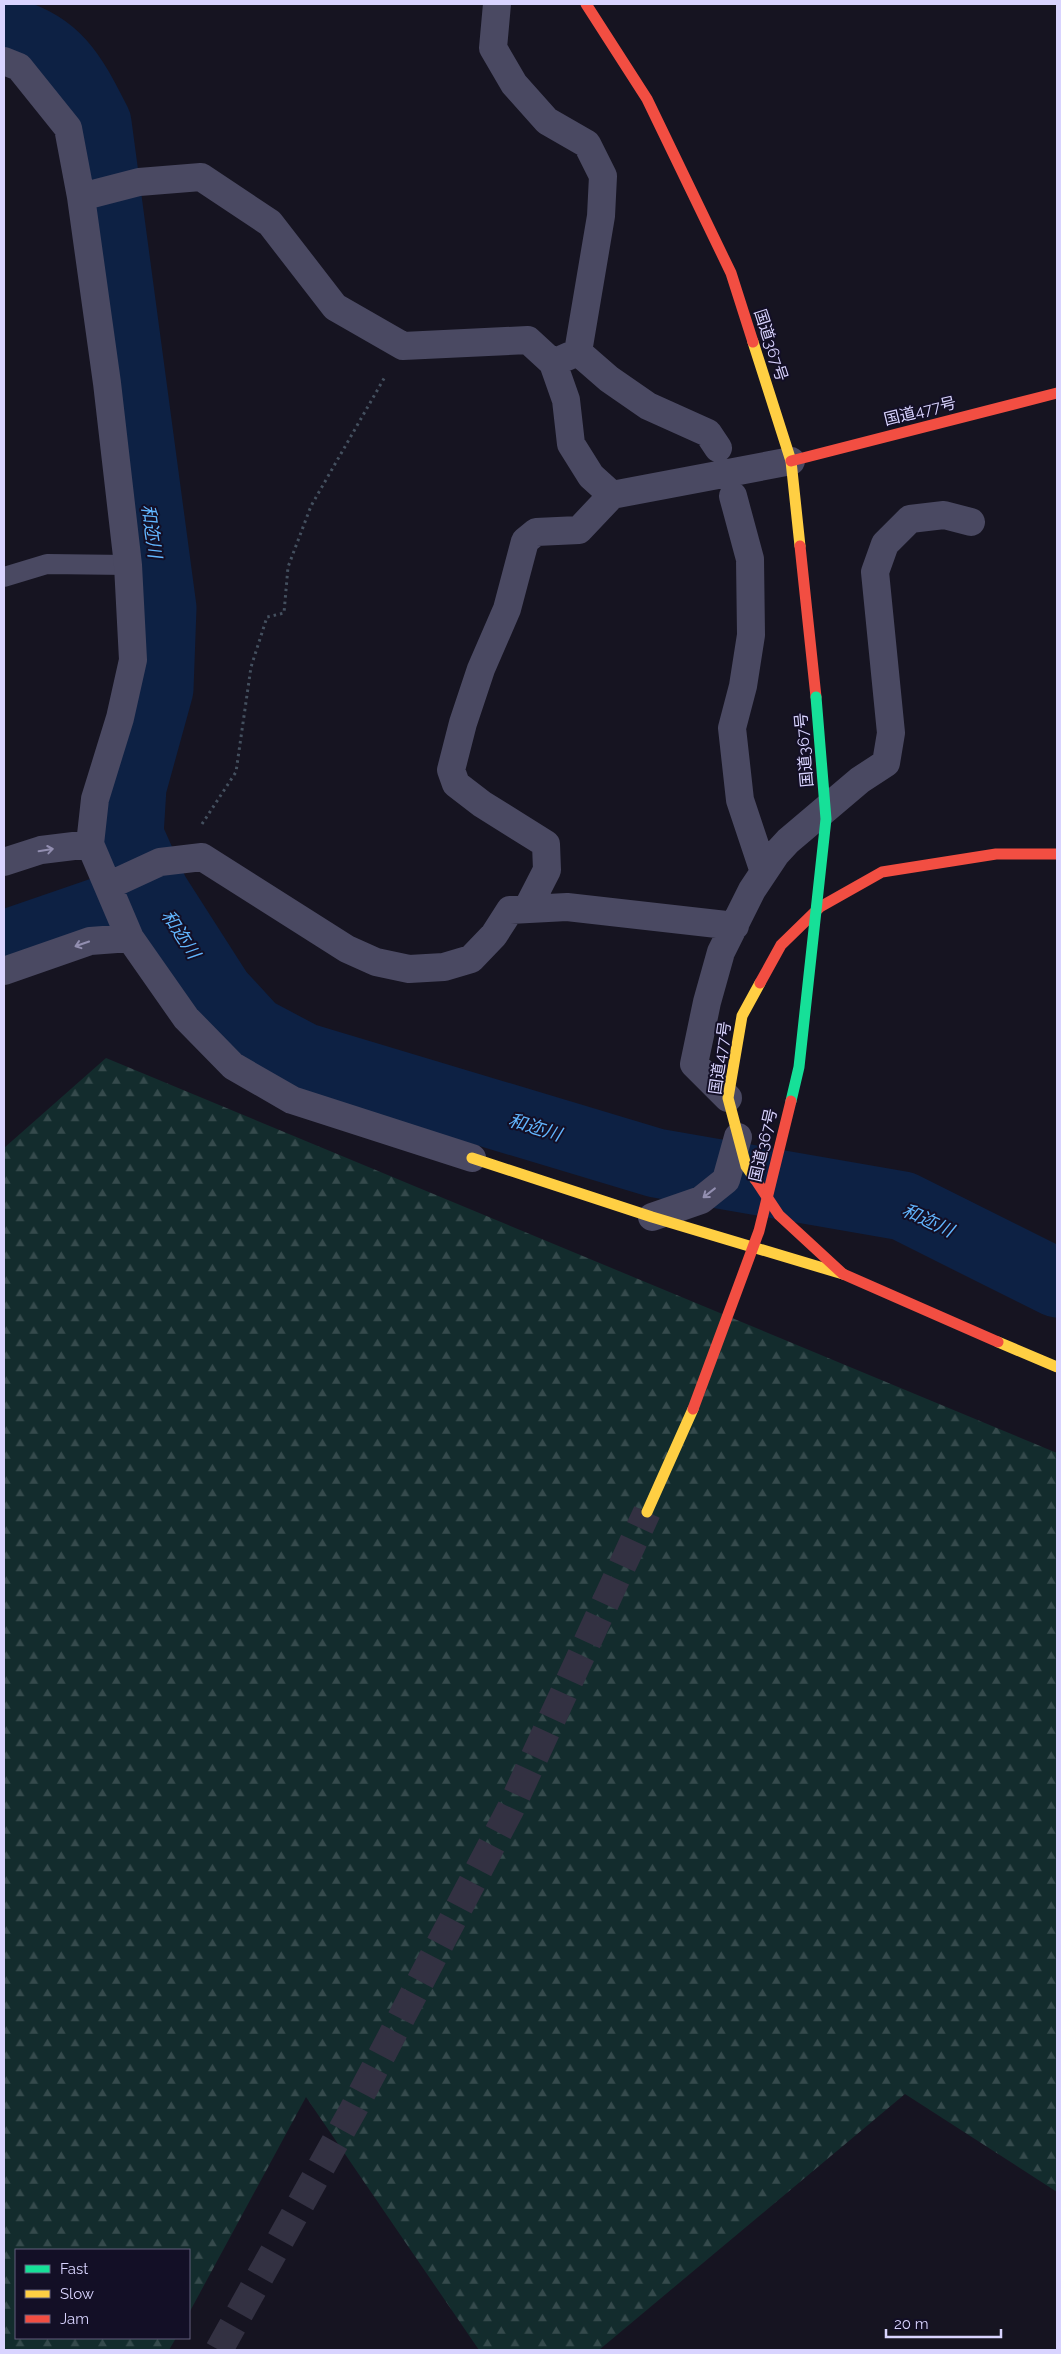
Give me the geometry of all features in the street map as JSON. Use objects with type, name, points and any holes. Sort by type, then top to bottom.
[{"type":"main road","name":"国道367号","points":[[586,4],[647,99],[731,273],[791,461],[816,697],[826,819],[799,1067],[760,1231],[693,1409],[647,1512]]},
{"type":"main road","name":"国道477号","points":[[791,461],[1057,393]]},
{"type":"main road","name":"国道477号","points":[[1057,854],[996,854],[882,872],[820,906],[781,944],[742,1016],[728,1098],[746,1166],[779,1215],[843,1274],[1057,1367]]},
{"type":"main road","points":[[472,1158],[652,1217],[843,1274]]},
{"type":"street","points":[[496,4],[493,48],[514,84],[547,121],[587,144],[603,176],[601,216],[566,357],[566,400],[572,444],[591,476],[612,495]]},
{"type":"street","points":[[4,60],[19,67],[68,128],[81,197],[107,383],[128,565],[133,660],[120,718],[95,799],[90,844],[130,938],[186,1018],[233,1066],[292,1100],[472,1158]]},
{"type":"street","points":[[81,197],[139,182],[201,178],[270,223],[335,307],[403,346],[528,340],[608,379],[648,406],[708,433],[718,448]]},
{"type":"street","points":[[527,909],[547,870],[546,844],[482,804],[456,784],[451,770],[463,723],[481,669],[507,609],[526,541],[536,532],[580,530],[612,495],[791,461]]},
{"type":"street","points":[[733,496],[750,560],[751,635],[743,686],[732,728],[740,800],[764,872]]},
{"type":"street","points":[[728,1098],[694,1064],[707,1002],[721,952],[752,890],[776,854],[788,841],[860,780],[886,763],[891,733],[875,572],[885,544],[910,519],[944,515],[970,522]]},
{"type":"street","points":[[4,862],[41,850],[90,844]]},
{"type":"street","points":[[108,886],[160,862],[202,857],[347,949],[376,962],[409,969],[444,967],[470,959],[494,934],[510,910],[567,907],[735,926]]},
{"type":"street","points":[[4,971],[90,942],[130,938]]},
{"type":"street","points":[[652,1217],[701,1200],[726,1180],[738,1137]]},
{"type":"lane","points":[[4,576],[47,564],[128,565]]},
{"type":"path","points":[[188,859],[205,818],[236,772],[252,667],[267,617],[284,613],[288,568],[311,506],[403,346]]},
{"type":"green space","points":[[106,1058],[1057,1453],[1057,2192],[905,2094],[599,2350],[479,2350],[306,2097],[190,2311],[190,2249],[15,2249],[15,2339],[175,2339],[169,2350],[4,2350],[4,1148]]},
{"type":"waterway","name":"和迩川","points":[[4,31],[38,44],[51,53],[71,77],[97,123],[162,608],[159,689],[132,787],[129,835],[155,893],[219,993],[254,1031],[303,1057],[656,1163],[903,1206],[1057,1283]]},
{"type":"waterway","points":[[4,945],[155,893]]},
{"type":"tunnel","points":[[219,2350],[353,2110],[511,1808],[647,1512]]},
{"type":"traffic: slow","points":[[753,342],[791,461],[800,546]]},
{"type":"traffic: slow","points":[[755,1179],[746,1166],[728,1098],[742,1016],[760,983]]},
{"type":"traffic: slow","points":[[472,1158],[652,1217],[843,1274]]},
{"type":"traffic: slow","points":[[998,1342],[1057,1367]]},
{"type":"traffic: slow","points":[[647,1512],[693,1409]]},
{"type":"traffic: jam","points":[[586,4],[647,99],[731,273],[753,342]]},
{"type":"traffic: jam","points":[[791,461],[1057,393]]},
{"type":"traffic: jam","points":[[800,546],[816,697]]},
{"type":"traffic: jam","points":[[760,983],[781,945],[820,907],[882,872],[996,854],[1057,854]]},
{"type":"traffic: jam","points":[[693,1409],[759,1231],[791,1101]]},
{"type":"traffic: jam","points":[[755,1179],[779,1215],[843,1274],[998,1342]]},
{"type":"traffic: fast","points":[[791,1101],[799,1067],[826,819],[816,697]]}]
